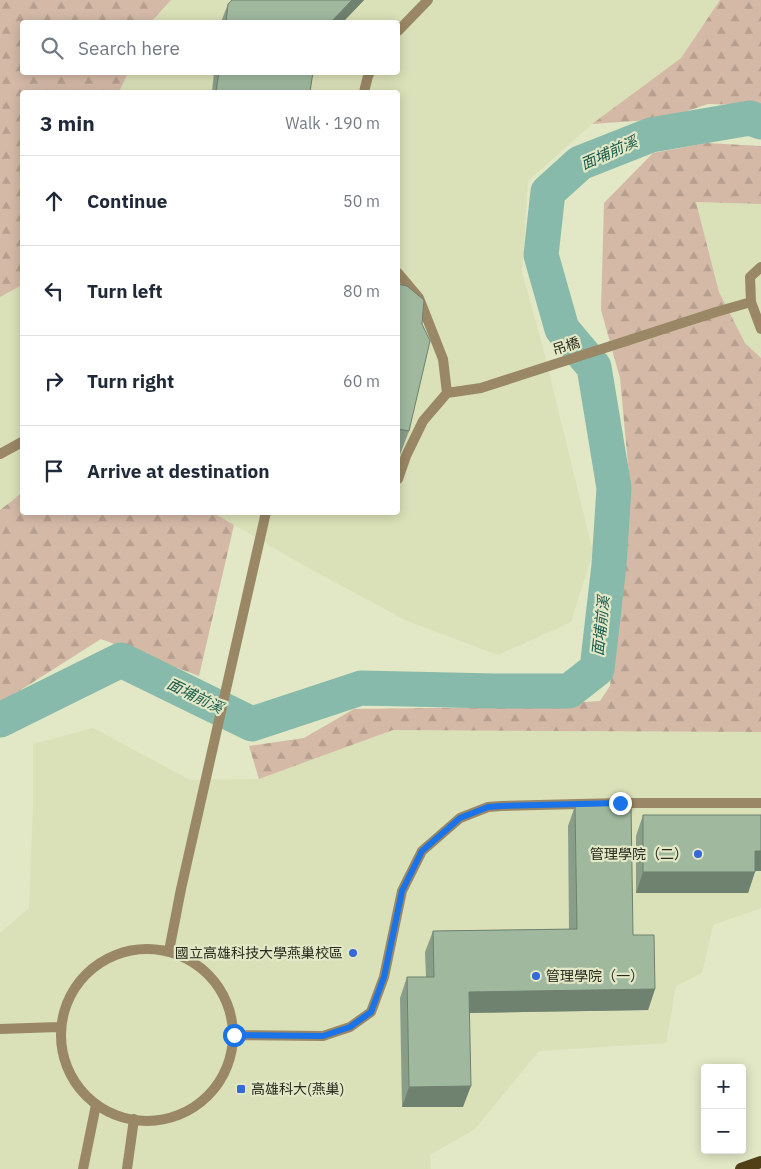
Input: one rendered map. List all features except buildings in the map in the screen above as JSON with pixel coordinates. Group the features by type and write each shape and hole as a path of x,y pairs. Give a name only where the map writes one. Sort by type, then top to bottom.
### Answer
{"main road":[{"path":"741,1169 761,1162"}],"street":[{"path":"400,29 428,0"},
{"path":"364,90 368,75"},
{"path":"761,267 750,277 751,302 761,329"},
{"path":"400,275 419,298 443,359 447,393 423,422 406,456 400,473"},
{"name":"吊橋","path":"447,393 481,388 751,302"},
{"path":"0,454 20,443"},
{"path":"169,951 181,889 265,515"},
{"path":"234,1035 323,1036 350,1027 371,1012 384,977 402,891 422,851 460,818 488,807 501,806 620,803 761,803"},
{"path":"142,948 169,951 195,962 216,982 230,1007 234,1035 230,1061 218,1086 198,1105 174,1117 147,1122 120,1117 96,1105 77,1086 64,1061 58,1027 63,1004 76,986 94,967 117,954 142,948"},
{"path":"0,1029 58,1027"},
{"path":"84,1169 96,1105"},
{"path":"127,1169 134,1119"}],"shaded area":[{"path":"171,0 720,0 681,58 592,124 528,181 522,273 541,340 593,552 571,622 498,655 405,620 296,561 217,515 400,515 400,90 120,90 127,75 400,75 400,20 153,20"},
{"path":"696,202 761,204 761,358 745,343 719,292"},
{"path":"20,285 20,495 0,510 0,296"},
{"name":"國立高雄科技大學燕巢校區","path":"93,728 190,780 259,779 393,730 761,732 761,908 713,925 702,973 676,986 666,1043 539,1051 475,1129 430,1155 431,1169 0,1169 0,933 29,908 33,807 33,744"}],"green space":[{"path":"0,0 171,0 153,20 20,20 20,75 127,75 120,90 20,90 20,286 0,297"},
{"path":"720,0 761,0 761,108 746,105 708,104 664,119 592,124 681,58"},
{"path":"707,143 761,146 761,204 696,202 719,292 745,343 761,358 761,732 393,730 259,779 249,746 304,738 354,709 515,707 600,701 610,686 630,486 620,378 601,310 604,203 653,153"},
{"path":"20,495 20,515 217,515 234,525 199,676 101,639 0,703 0,510"}],"waterway":[{"name":"面埔前溪","path":"0,720 121,660 252,724 361,688 569,691 597,669 609,565 614,488 594,367 562,329 541,255 548,192 580,163 651,135 750,118 761,122"}],"place":[{"name":"管理學院（二）","path":"698,854"},
{"name":"國立高雄科技大學燕巢校區","path":"353,953"},
{"name":"管理學院（一）","path":"536,976"},
{"name":"高雄科大(燕巢)","path":"241,1089"}],"route":[{"path":"234,1035 323,1036 350,1027 371,1012 384,977 402,891 422,851 460,818 488,807 620,803"}]}
